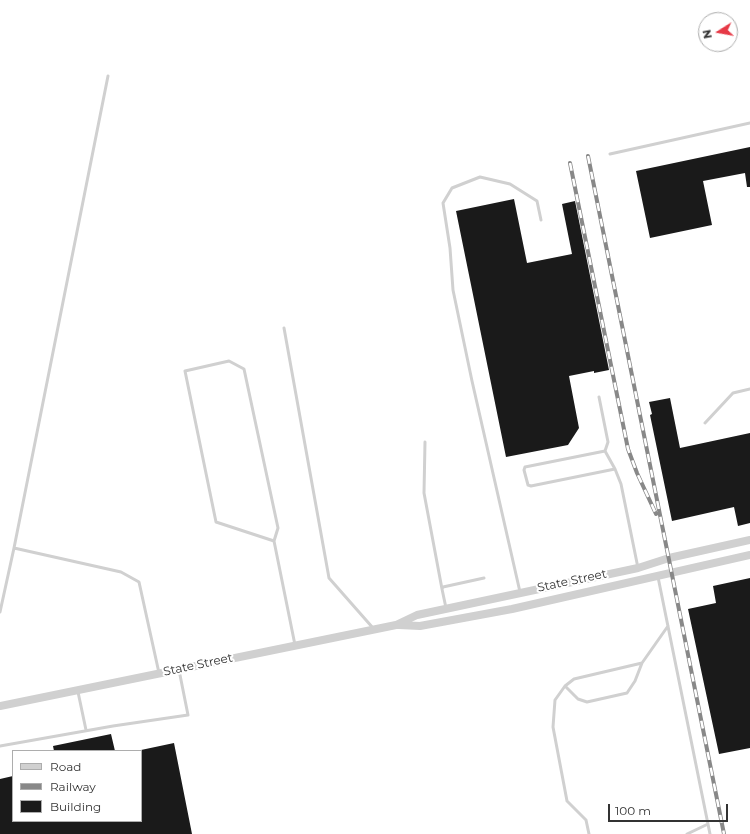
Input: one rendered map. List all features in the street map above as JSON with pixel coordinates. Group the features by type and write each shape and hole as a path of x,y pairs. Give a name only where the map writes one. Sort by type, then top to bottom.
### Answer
{"street":[{"name":"State Street","path":"396,625 417,615 446,608 638,568 669,558 750,540"},
{"name":"State Street","path":"0,706 374,629 396,625 420,626 512,609 750,555"}],"lane":[{"path":"0,612 108,76"},
{"path":"610,154 750,123"},
{"path":"520,592 454,298 450,248 443,203 452,188 480,177 510,184 537,201 541,220"},
{"path":"284,328 329,578 374,629"},
{"path":"274,541 216,522 186,370 229,361 244,369 278,528 274,541 295,645"},
{"path":"705,423 733,393 750,389"},
{"path":"598,397 608,442 606,451 621,484 638,568"},
{"path":"425,442 424,493 446,608"},
{"path":"606,451 525,467 524,470 528,485 531,486 615,469"},
{"path":"14,548 121,572 139,582 159,673"},
{"path":"658,575 710,834"},
{"path":"442,589 446,586 484,578"},
{"path":"566,686 578,698 587,702 627,693 635,681 642,663 668,626"},
{"path":"589,834 586,820 566,801 553,727 555,700 566,686 574,679 642,663"},
{"path":"0,746 86,730 188,715 179,669"},
{"path":"77,690 86,730"},
{"path":"687,834 708,824"}],"building":[{"path":"750,147 750,187 747,187 745,173 703,181 712,225 650,238 636,171"},
{"path":"514,199 527,263 572,254 562,204 575,201 609,370 594,373 594,371 569,376 579,428 568,445 506,457 456,211"},
{"path":"670,398 680,448 750,433 750,523 738,526 734,507 672,521 650,415 652,414 649,402"},
{"path":"750,578 750,748 719,754 688,609 716,603 713,586"},
{"path":"111,734 115,750 54,750 53,746"},
{"path":"174,743 192,834 0,834 0,779 12,776 12,822 142,822 141,750"}],"railway":[{"path":"588,156 724,834"},
{"path":"570,163 628,449 637,473 656,514"}]}
